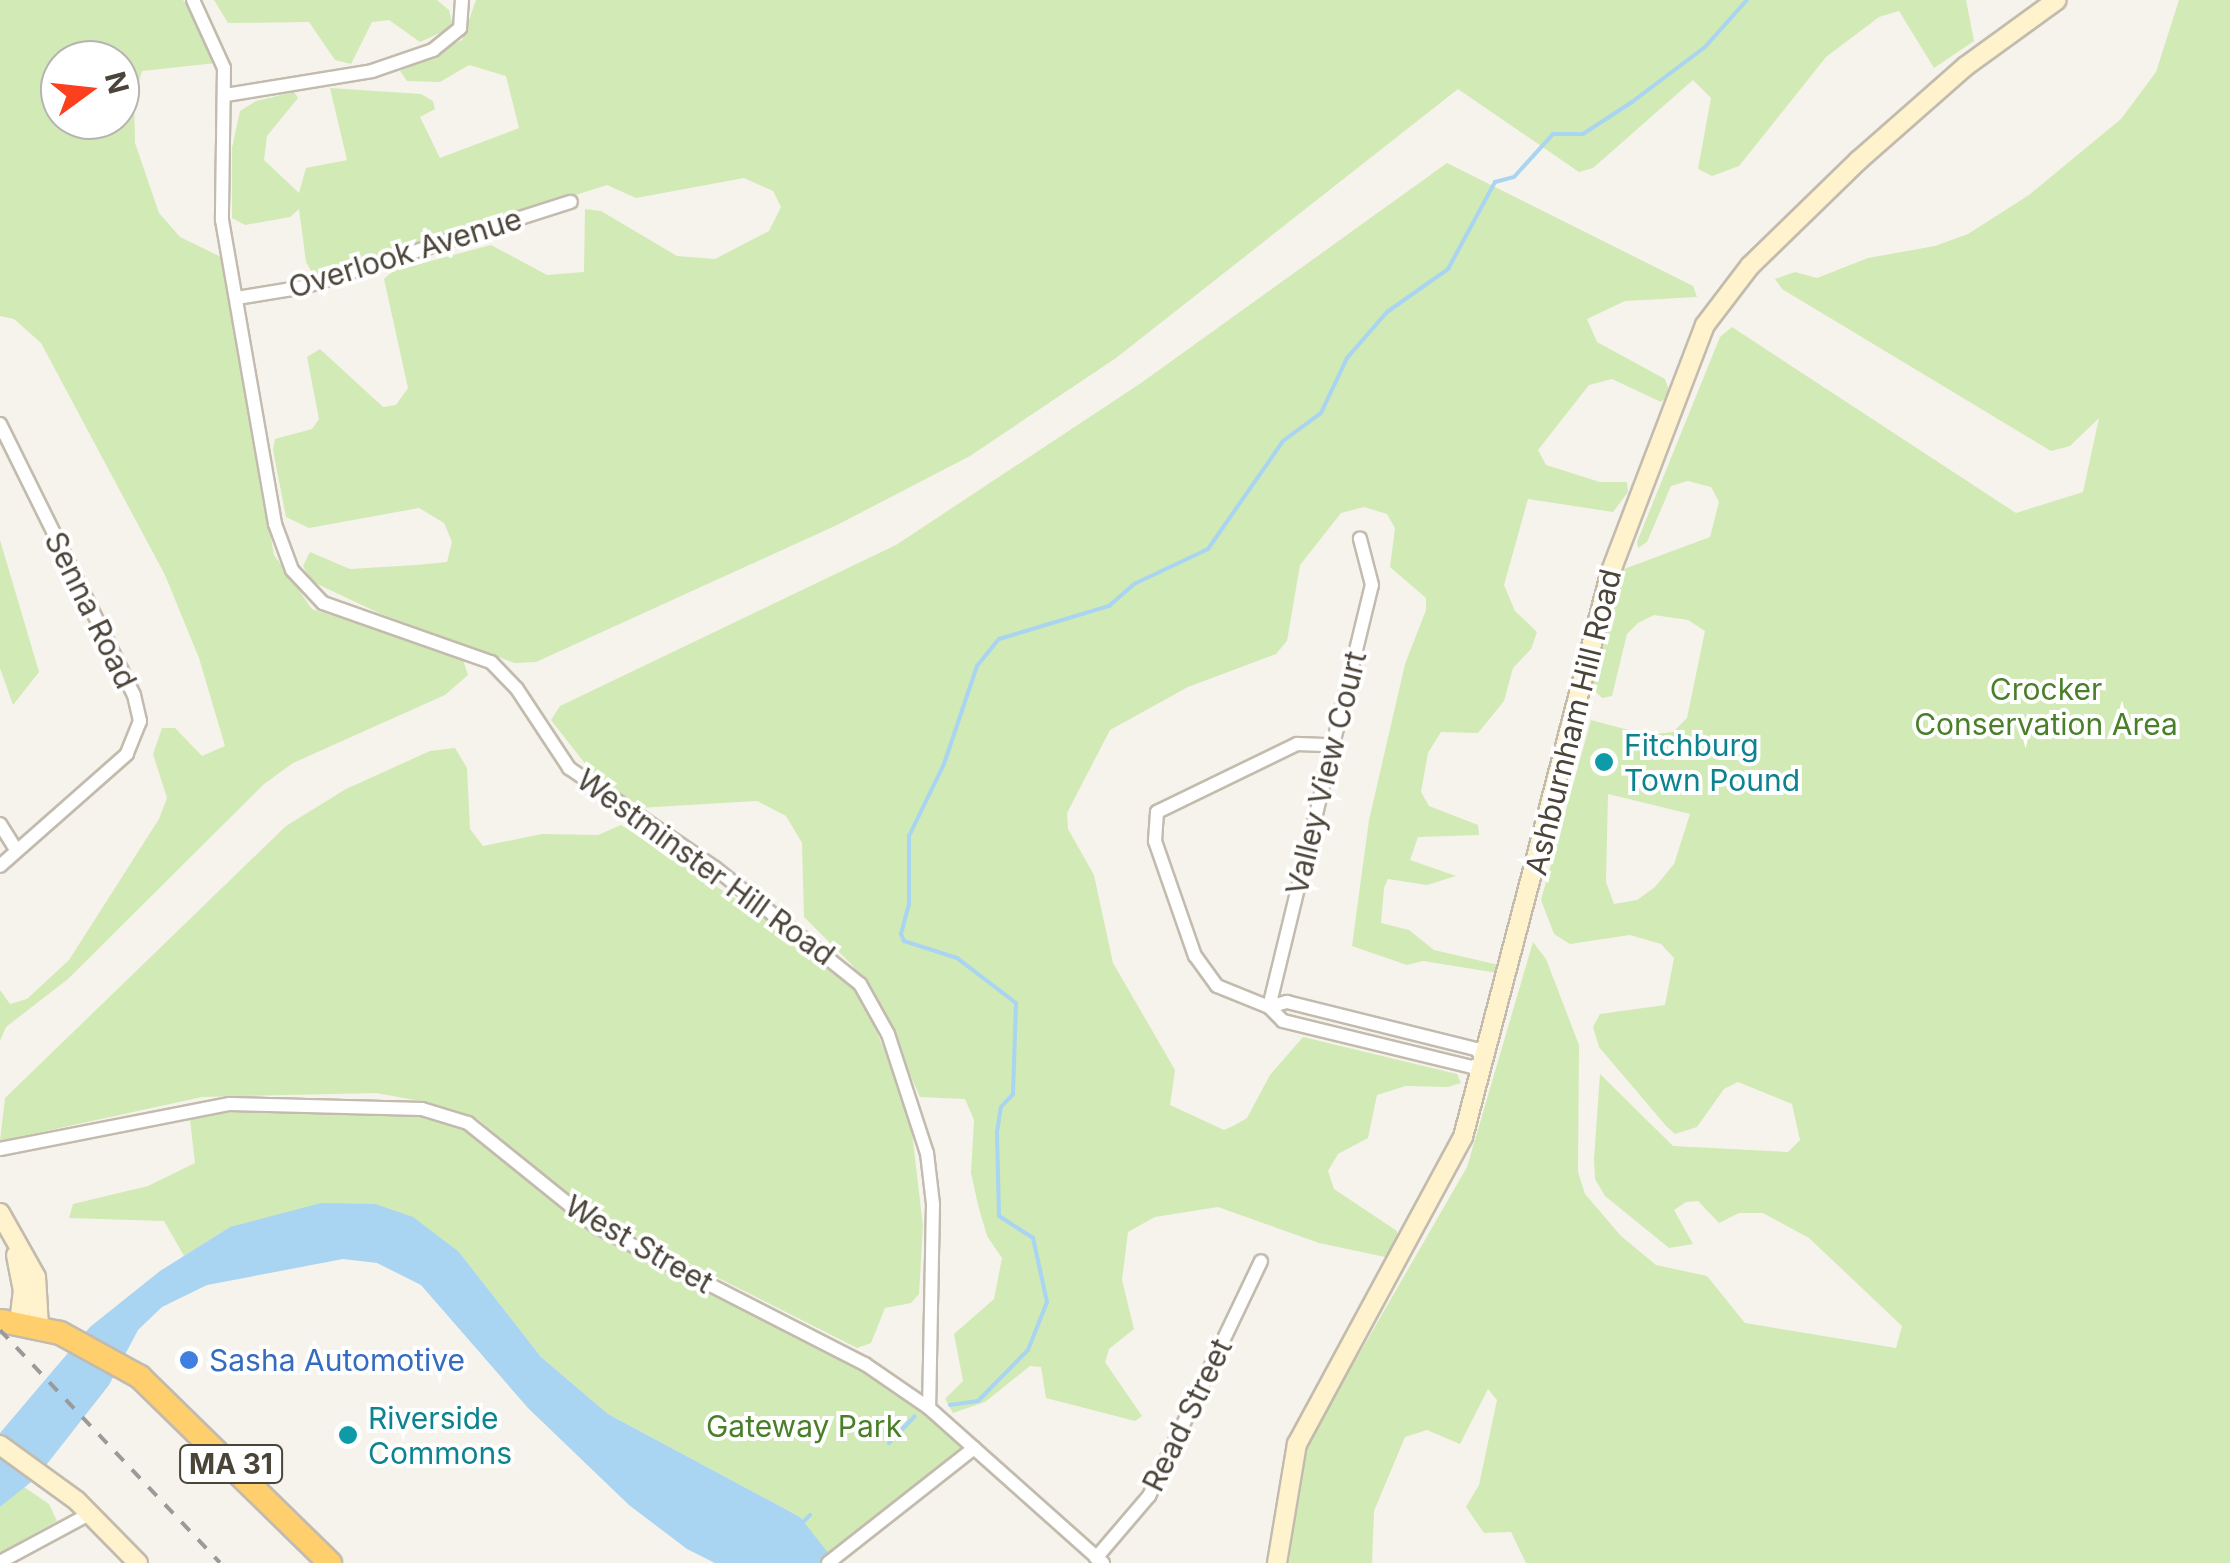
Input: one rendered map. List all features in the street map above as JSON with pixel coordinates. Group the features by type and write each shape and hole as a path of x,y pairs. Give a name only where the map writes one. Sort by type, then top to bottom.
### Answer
{"highway":[{"name":"MA 31","path":"20,1323 70,1339 129,1369 330,1563"}],"street":[{"name":"Westminster Hill Road","path":"193,0 218,44 226,95 219,187 275,524 306,590 335,608 460,646 491,662 517,689 569,768 818,947 870,998 914,1103 933,1188 930,1408"},
{"path":"226,95 372,71 434,50 460,28 462,0"},
{"name":"Ashburnham Hill Road","path":"1277,1563 1296,1444 1453,1161 1485,1061 1611,571 1705,325 1750,266 1859,160 1966,66 2057,0"},
{"name":"Overlook Avenue","path":"237,298 304,288 572,202"},
{"name":"Senna Road","path":"0,424 134,695 140,720 127,754 0,866"},
{"name":"Valley View Court","path":"1268,1007 1372,585 1360,539"},
{"path":"1332,744 1282,750 1179,796 1155,817 1155,841 1200,966 1224,990 1268,1007 1283,1021 1472,1067 1485,1061"},
{"path":"0,824 16,850"},
{"name":"West Street","path":"0,1149 230,1104 422,1109 468,1122 598,1226 865,1364 930,1408 1099,1560"},
{"path":"0,1216 22,1275 20,1323"},
{"name":"Read Street","path":"1099,1560 1150,1496 1261,1261"},
{"path":"0,1445 90,1514 138,1563"},
{"path":"828,1563 974,1448"},
{"path":"0,1562 90,1514"}],"green space":[{"path":"0,0 183,0 195,14 216,63 142,71 140,78 140,40 40,40 40,140 135,140 159,213 180,237 221,257 274,555 312,609 462,657 468,675 445,695 293,763 264,784 68,979 6,1027 0,1041 0,990 10,1004 27,999 69,960 159,819 167,798 153,754 162,728 175,728 202,756 225,746 199,658 165,575 41,343 14,319 0,316"},
{"path":"214,0 437,0 449,10 453,27 420,42 389,20 372,22 351,64 335,60 309,22 228,23"},
{"path":"476,0 1966,0 1974,41 1934,68 1899,11 1879,17 1826,57 1739,166 1712,176 1698,169 1711,98 1693,80 1593,168 1579,172 1458,89 1116,358 970,456 837,525 536,662 515,663 383,615 311,581 303,566 310,552 350,569 416,565 447,562 452,542 444,523 419,508 309,528 286,517 273,450 275,439 312,429 319,419 307,357 320,349 383,407 396,405 408,388 384,279 393,271 491,245 547,275 584,272 585,209 601,211 677,256 715,259 769,231 781,207 773,191 744,178 636,198 607,185 315,278 306,262 299,209 290,217 245,225 232,218 232,148 240,111 256,101 294,92 298,98 267,136 264,160 299,193 306,168 347,160 330,88 421,94 433,101 435,109 420,117 440,158 519,128 506,76 469,65 440,82 407,81 400,71 462,40"},
{"name":"Crocker Conservation Area","path":"2179,0 2230,0 2230,1563 1526,1563 1511,1532 1484,1533 1466,1507 1479,1485 1497,1400 1488,1389 1460,1444 1427,1430 1405,1437 1374,1511 1372,1563 1289,1563 1296,1476 1313,1434 1467,1167 1533,942 1546,959 1579,1045 1578,1172 1585,1194 1621,1236 1656,1265 1707,1276 1745,1323 1896,1348 1902,1326 1809,1238 1763,1213 1739,1213 1719,1223 1698,1201 1686,1202 1674,1210 1693,1244 1669,1248 1605,1196 1595,1179 1594,1159 1600,1074 1673,1146 1788,1152 1800,1140 1792,1104 1738,1082 1724,1089 1697,1127 1675,1134 1667,1127 1599,1047 1593,1027 1600,1014 1665,1005 1674,958 1661,944 1630,935 1570,944 1554,934 1541,900 1591,720 1647,735 1673,732 1687,718 1705,631 1688,620 1654,615 1638,623 1627,634 1612,696 1602,698 1592,688 1624,569 1710,537 1719,502 1711,487 1688,481 1671,486 1647,542 1638,548 1637,542 1720,337 1732,327 2016,513 2083,492 2099,418 2070,446 2051,451 1782,289 1775,279 1795,272 1817,278 1868,258 1935,246 1968,234 2029,195 2121,119 2156,72","holes":["1608,794 1690,814 1674,864 1655,887 1637,900 1614,904 1606,882"]},
{"path":"1447,163 1693,286 1697,297 1625,301 1587,319 1597,342 1665,379 1670,394 1661,402 1612,379 1589,385 1538,450 1546,465 1600,482 1627,482 1628,492 1613,512 1528,499 1504,585 1515,611 1537,632 1531,649 1513,668 1504,701 1478,733 1441,732 1428,753 1421,792 1429,806 1478,825 1479,835 1418,837 1410,860 1456,876 1427,885 1388,879 1384,888 1381,923 1409,930 1434,950 1499,965 1498,973 1423,961 1407,965 1352,946 1369,820 1405,664 1426,610 1426,598 1390,567 1395,528 1387,514 1364,507 1341,513 1300,565 1287,641 1276,654 1188,687 1110,730 1067,813 1068,829 1094,875 1113,963 1175,1070 1170,1105 1224,1130 1233,1126 1247,1118 1270,1075 1303,1037 1457,1074 1461,1083 1448,1087 1406,1086 1377,1095 1368,1138 1338,1154 1328,1171 1334,1189 1397,1231 1398,1249 1390,1258 1319,1243 1218,1207 1155,1217 1128,1232 1122,1280 1134,1329 1109,1349 1105,1362 1142,1416 1135,1421 1046,1398 1041,1367 1030,1366 985,1402 953,1413 945,1399 963,1381 954,1334 994,1299 1002,1258 987,1236 978,1205 971,1173 974,1120 965,1099 920,1097 880,1006 853,966 804,917 802,843 786,816 757,801 638,808 597,779 551,720 560,706 896,545 1141,383"},
{"path":"0,540 39,672 13,705 0,668"},
{"path":"455,748 467,768 470,829 483,846 542,834 598,835 621,825 801,941 842,973 863,1000 909,1107 923,1226 919,1294 911,1303 885,1308 871,1343 857,1348 621,1229 566,1194 478,1119 431,1103 376,1093 202,1097 0,1141 5,1098 286,826 346,789 430,751"},
{"name":"Gateway Park","path":"230,1104 422,1109 468,1123 597,1227 865,1365 974,1448 831,1560 800,1517 608,1414 541,1357 459,1252 230,1227 184,1256 164,1221 69,1218 73,1204 148,1186 195,1163 190,1120"},
{"path":"24,1487 49,1504 57,1521 0,1553 0,1507"}],"water":[{"path":"321,1203 375,1204 413,1217 459,1252 541,1357 608,1414 800,1517 836,1563 715,1563 687,1549 629,1505 528,1408 421,1285 377,1263 343,1259 207,1285 162,1307 138,1330 109,1385 36,1478 0,1507 0,1433 90,1327 160,1271 230,1227"}],"waterway":[{"path":"950,1405 978,1401 1028,1350 1047,1302 1033,1238 999,1216 997,1132 1001,1107 1013,1094 1016,1003 957,958 904,941 901,934 909,904 909,836 944,764 977,666 999,639 1109,606 1134,584 1208,549 1283,441 1321,413 1347,358 1387,312 1448,269 1495,182 1514,177 1553,134 1583,134 1632,102 1705,47 1747,0"},
{"path":"889,1443 915,1416"},
{"path":"803,1522 810,1515"}],"railway":[{"path":"0,1330 220,1563"}],"place":[{"name":"Fitchburg Town Pound","path":"1604,762"},
{"name":"Sasha Automotive","path":"189,1360"},
{"name":"Riverside Commons","path":"348,1435"}]}
